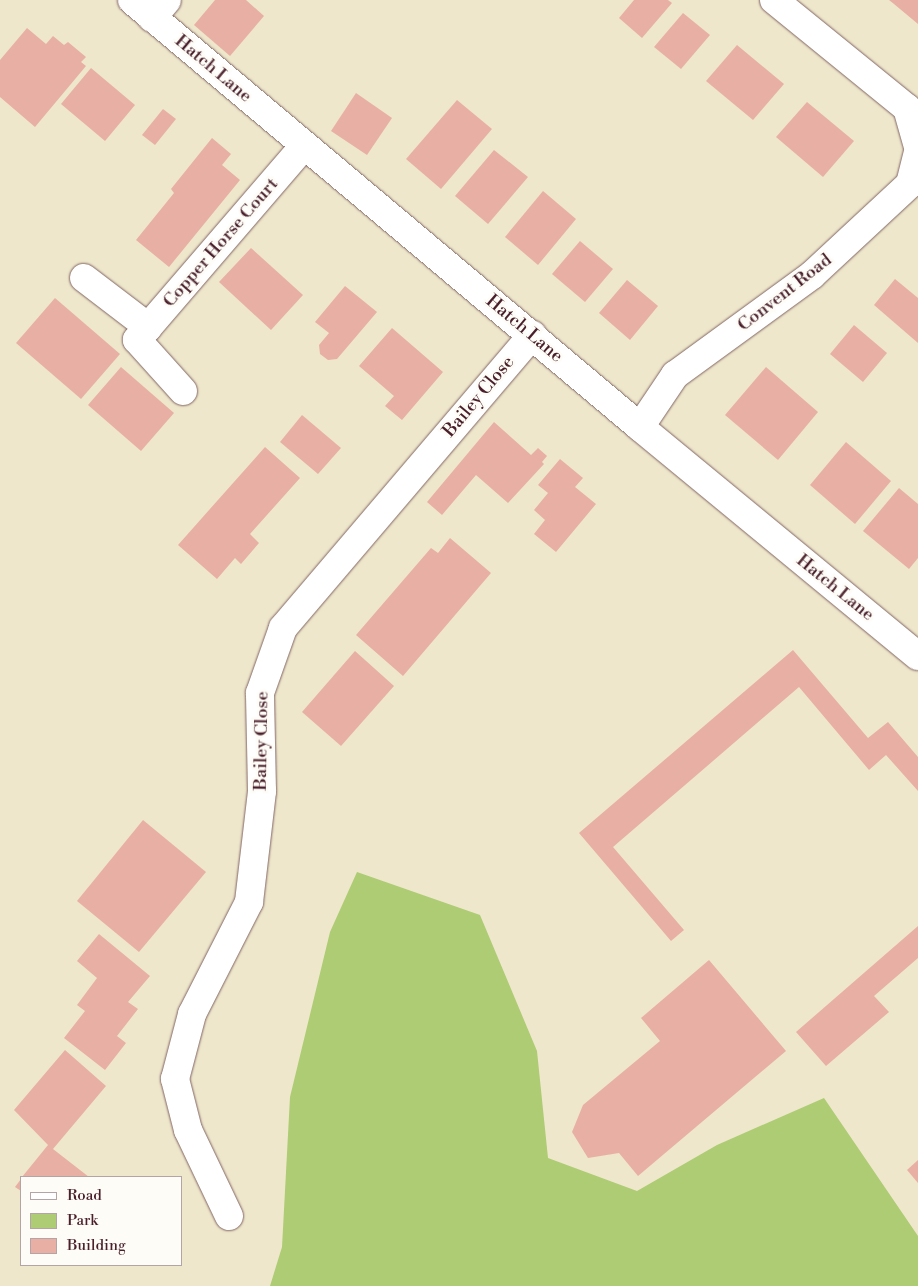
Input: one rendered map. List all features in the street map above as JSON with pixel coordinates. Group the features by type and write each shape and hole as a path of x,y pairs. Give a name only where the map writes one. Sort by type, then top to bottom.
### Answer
{"street":[{"name":"Hatch Lane","path":"132,0 159,9 304,146 918,656"},
{"path":"774,0 907,108 918,147"},
{"name":"Copper Horse Court","path":"143,333 304,146"},
{"name":"Convent Road","path":"640,427 675,375 812,275 910,184 918,151"},
{"path":"84,278 143,333 183,391"},
{"name":"Bailey Close","path":"229,1216 188,1130 175,1079 192,1014 249,902 262,791 260,693 284,628 532,335"}],"green space":[{"path":"357,872 480,915 537,1051 548,1158 637,1191 717,1145 824,1098 918,1236 918,1286 270,1286 282,1247 290,1097 330,932"}],"building":[{"path":"215,0 246,0 264,16 230,56 194,25"},
{"path":"634,0 668,0 672,3 642,38 619,18"},
{"path":"889,0 918,0 918,24 894,4"},
{"path":"683,13 710,35 681,69 654,47"},
{"path":"27,28 46,44 53,36 64,45 68,42 86,57 81,62 86,66 35,127 0,97 0,60"},
{"path":"737,45 784,84 753,120 706,81"},
{"path":"91,68 135,105 105,141 61,104"},
{"path":"356,93 392,118 367,155 331,131"},
{"path":"457,100 492,129 441,189 406,159"},
{"path":"807,102 854,141 823,177 776,137"},
{"path":"163,109 176,119 155,145 142,135"},
{"path":"212,138 231,154 222,165 240,180 169,267 136,240 174,193 171,189"},
{"path":"494,150 528,177 488,224 455,196"},
{"path":"543,191 576,219 538,265 505,237"},
{"path":"580,241 613,269 585,302 552,274"},
{"path":"251,248 303,295 271,330 219,282"},
{"path":"895,279 918,298 918,343 874,305"},
{"path":"627,280 658,306 630,340 599,313"},
{"path":"345,286 377,312 337,359 328,360 320,354 319,345 329,333 315,322"},
{"path":"55,298 120,354 81,399 16,343"},
{"path":"854,325 887,353 863,382 830,354"},
{"path":"392,328 443,372 402,420 385,406 394,396 359,366"},
{"path":"121,367 174,413 141,451 88,405"},
{"path":"766,367 818,412 778,460 725,415"},
{"path":"302,415 341,448 318,474 280,442"},
{"path":"494,422 531,455 538,448 547,456 542,462 544,464 508,503 476,475 442,515 427,502"},
{"path":"846,442 891,481 855,524 810,485"},
{"path":"265,447 300,478 250,534 259,543 241,564 235,558 217,579 178,545"},
{"path":"560,459 583,478 575,487 596,504 556,552 534,534 545,520 534,510 548,493 538,485"},
{"path":"899,488 918,504 918,558 909,569 863,531"},
{"path":"450,538 491,573 403,676 356,635 431,548 438,553"},
{"path":"793,650 868,738 888,722 918,757 918,791 886,755 869,770 799,687 613,847 684,930 671,941 579,833"},
{"path":"355,651 394,686 341,746 302,712"},
{"path":"143,820 206,872 139,952 77,901"},
{"path":"918,926 918,958 874,996 889,1012 826,1066 796,1032"},
{"path":"99,934 150,976 128,1002 138,1009 117,1036 126,1043 105,1070 64,1038 85,1011 77,1005 97,978 77,961"},
{"path":"709,960 786,1051 638,1176 619,1153 588,1158 572,1132 583,1105 660,1041 641,1018"},
{"path":"65,1050 106,1086 53,1149 88,1176 23,1176 48,1145 14,1110"},
{"path":"918,1160 918,1183 907,1170"},
{"path":"20,1180 20,1190 15,1187"}]}
